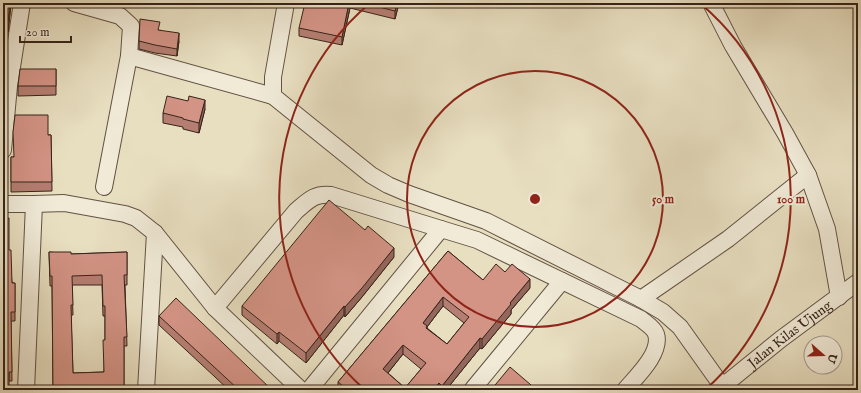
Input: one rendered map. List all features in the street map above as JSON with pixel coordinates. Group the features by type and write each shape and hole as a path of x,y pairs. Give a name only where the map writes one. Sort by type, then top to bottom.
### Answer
{"street":[{"path":"3,150 9,86 22,3"},
{"path":"74,3 120,16 131,26 129,56 104,187"},
{"path":"273,96 273,77 286,3"},
{"path":"710,3 733,46 785,133 808,175 826,229 839,297"},
{"path":"129,56 273,96 371,174 388,185 408,194 486,221 641,298 663,312 680,327 720,388"},
{"path":"641,298 728,239 808,175"},
{"path":"215,308 296,211 309,199 316,196 331,195 477,240 641,319 656,333 656,345 646,365 625,390"},
{"path":"3,204 64,203 125,214 146,225 155,233 215,308 301,390"},
{"path":"26,390 29,292 34,204"},
{"path":"309,390 441,229"},
{"path":"146,390 155,233"},
{"path":"472,390 562,281"},
{"name":"Jalan Kilas Ujung","path":"720,388 781,339 858,282"}],"building":[{"path":"3,3 10,3 8,22 3,22"},
{"path":"305,3 323,5 323,3 349,3 342,37 299,28"},
{"path":"363,3 397,3 395,11"},
{"path":"140,19 160,22 158,30 179,33 177,49 139,41"},
{"path":"20,69 56,69 56,86 18,86"},
{"path":"167,96 188,101 189,96 205,100 199,123 163,113"},
{"path":"15,115 48,115 48,135 51,135 52,182 11,182 11,157 14,157 13,132"},
{"path":"329,200 365,230 368,226 394,248 306,353 279,332 277,334 242,306"},
{"path":"3,218 9,218 9,250 11,250 12,283 15,283 15,312 11,312 12,372 9,372 9,390 3,390"},
{"path":"448,251 483,280 496,264 505,272 512,264 530,279 510,303 511,304 482,339 480,338 442,386 439,383 433,390 348,390 338,382","holes":["443,297 469,317 447,344 426,328 427,326 423,323","403,345 426,363 405,388 383,369"]},
{"path":"49,252 71,252 71,254 127,252 127,275 124,275 127,337 124,337 124,390 53,390 52,276 50,276","holes":["102,275 103,306 105,306 105,340 103,340 104,372 73,373 71,305 73,305 72,276"]},
{"path":"176,298 272,390 239,390 159,316"},
{"path":"510,367 531,385 527,390 491,390"}]}
